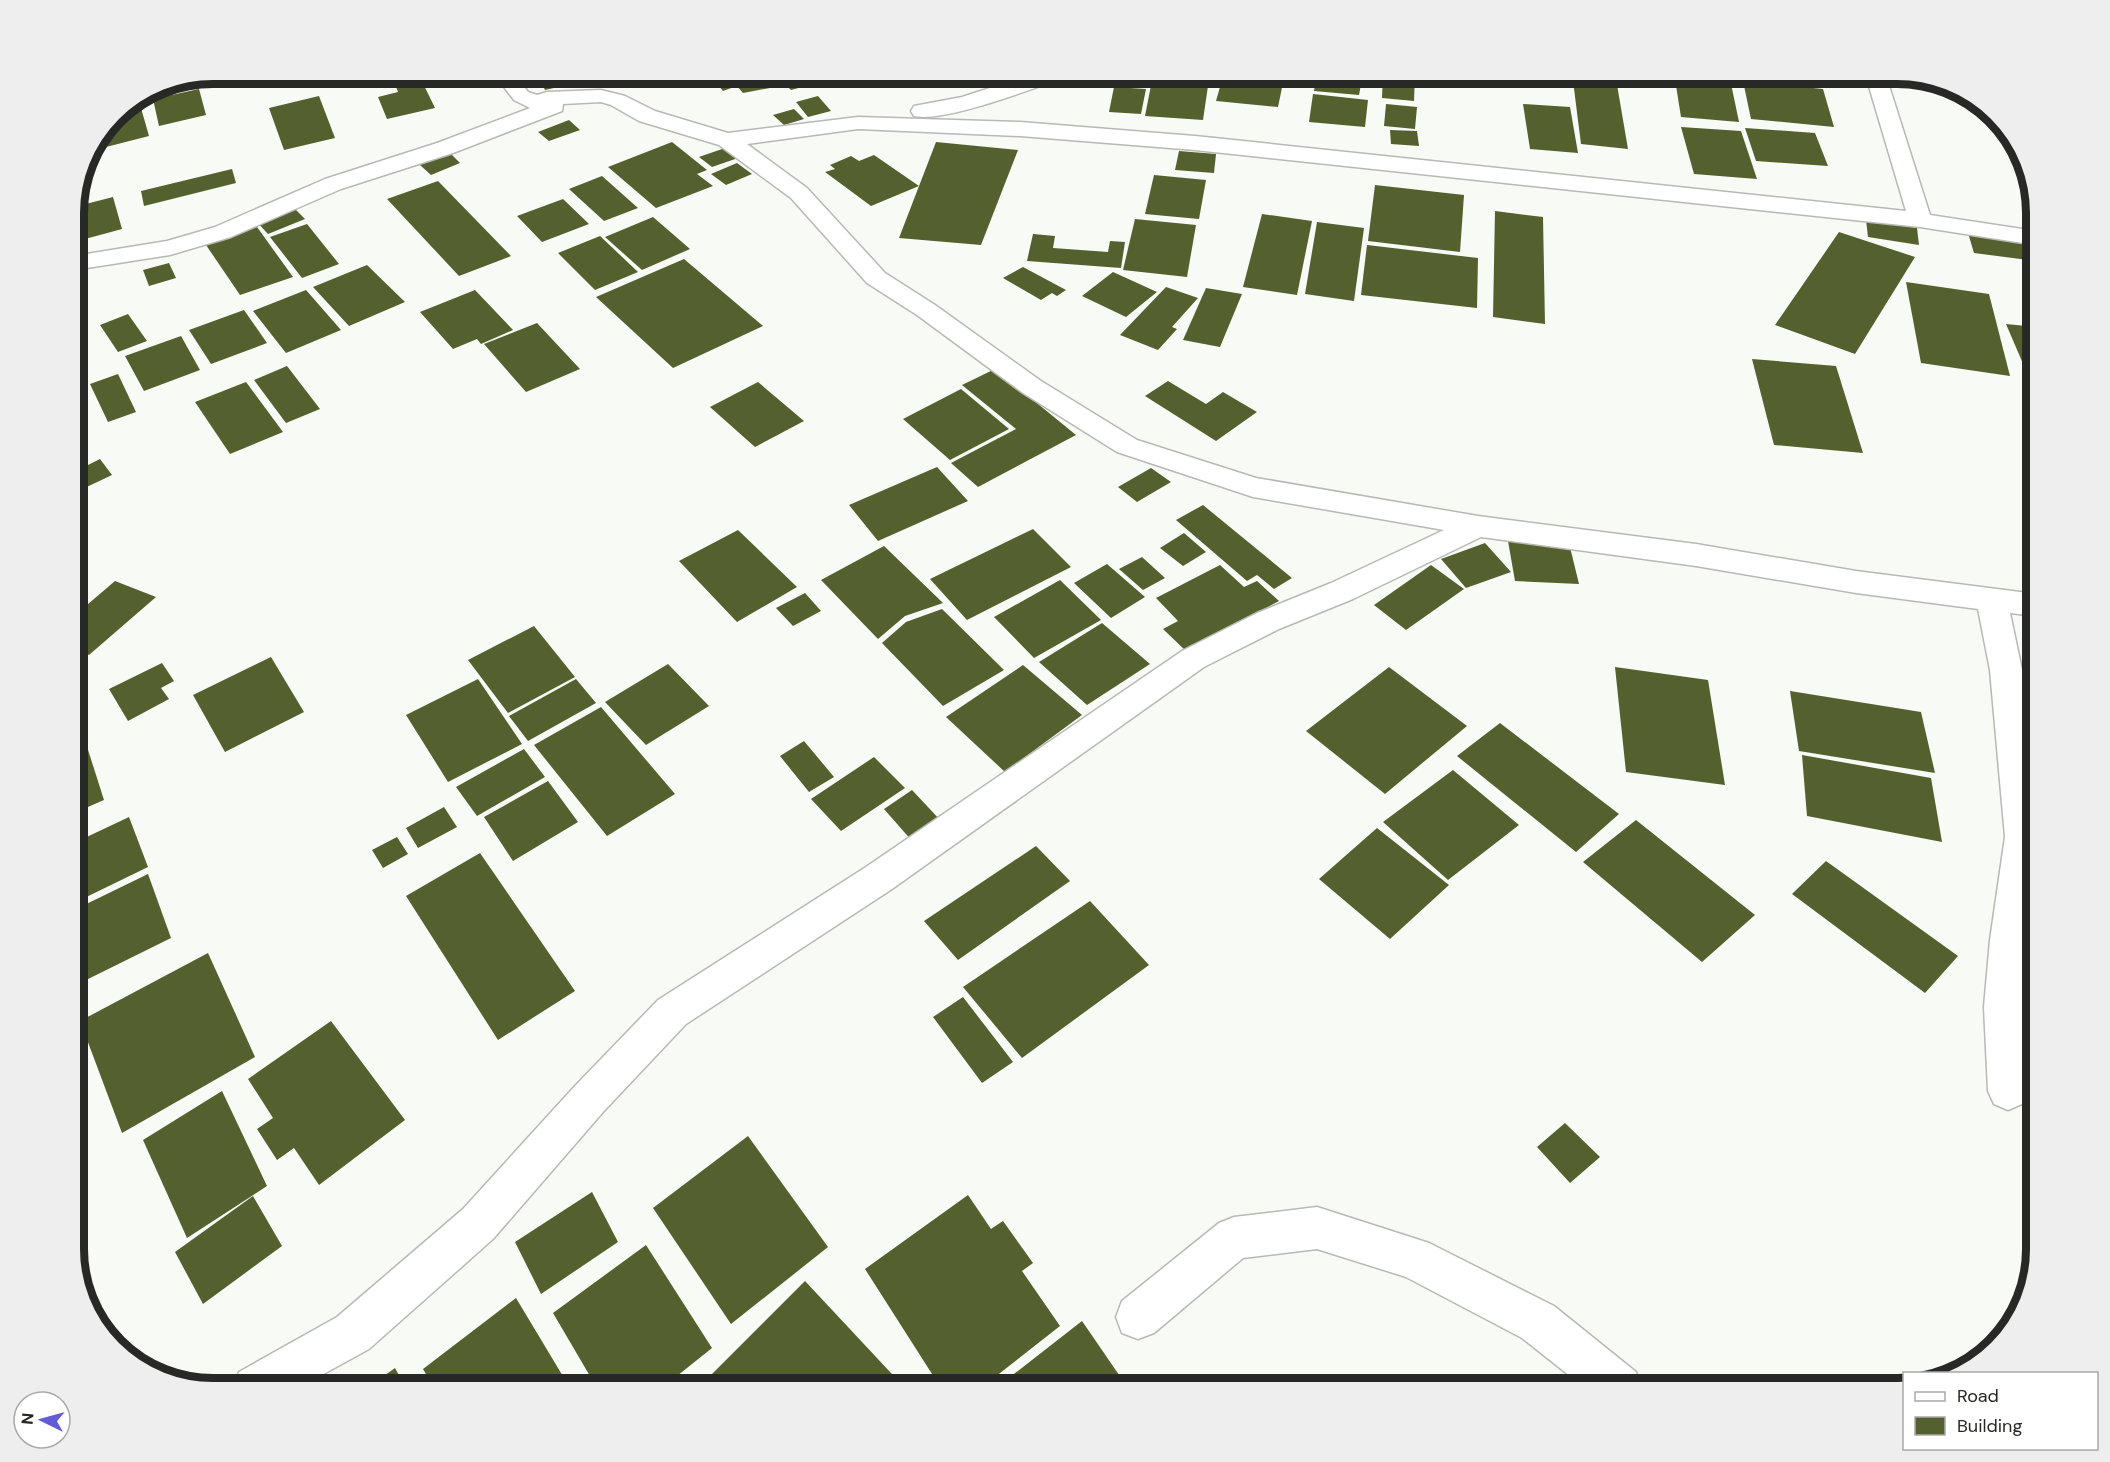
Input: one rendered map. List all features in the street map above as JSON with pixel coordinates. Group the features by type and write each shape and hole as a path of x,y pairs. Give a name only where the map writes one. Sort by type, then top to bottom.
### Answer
{"street":[{"path":"84,261 171,248 223,232 333,184 445,148 554,106 539,104 521,96 511,84"},
{"path":"728,140 858,123 966,103 1027,84"},
{"path":"1878,84 1920,220"},
{"path":"539,104 547,98 601,96 618,100 647,116 728,140 799,193 876,278 926,310 1032,387 1127,446 1253,487 1478,526 1696,555 1992,601 2026,604"},
{"path":"858,123 1020,129 1195,143 1920,220 2026,236"},
{"path":"274,1378 353,1333 478,1224 589,1099 672,1012 879,878 1193,659 1268,621 1342,591 1478,526"},
{"path":"1992,601 2006,670 2016,753 2022,837 2008,940 2003,1007 2008,1091"},
{"path":"1138,1317 1234,1239 1317,1228 1414,1258 1538,1322 1607,1378"}],"building":[{"path":"395,84 423,84 435,108 387,119 378,97 398,92"},
{"path":"542,84 572,84 545,90"},
{"path":"717,84 804,84 806,86 791,90 786,85 743,93 737,86 723,91"},
{"path":"1151,84 1208,84 1203,120 1145,116"},
{"path":"1221,84 1283,84 1278,107 1216,101"},
{"path":"1315,84 1361,84 1359,95 1314,91"},
{"path":"1383,84 1415,84 1414,101 1382,98"},
{"path":"1573,84 1617,84 1628,149 1581,144"},
{"path":"1676,84 1731,84 1739,122 1681,117"},
{"path":"1744,84 1773,84 1823,89 1834,127 1751,119"},
{"path":"1114,87 1146,89 1141,114 1109,112"},
{"path":"199,89 206,115 159,126 153,99"},
{"path":"1313,94 1368,100 1365,127 1309,122"},
{"path":"319,96 335,138 284,150 269,108"},
{"path":"818,96 831,111 808,117 796,102"},
{"path":"1386,104 1417,107 1415,129 1384,126"},
{"path":"1523,104 1570,107 1578,153 1530,149"},
{"path":"141,107 149,136 106,147 105,143 116,128"},
{"path":"794,109 804,119 784,125 773,115"},
{"path":"569,120 580,130 549,141 538,132"},
{"path":"1681,127 1741,131 1757,179 1694,174"},
{"path":"1745,128 1815,133 1828,166 1756,161"},
{"path":"1390,130 1417,131 1419,146 1391,144"},
{"path":"672,142 707,170 697,174 713,186 656,208 608,167"},
{"path":"936,142 1018,150 981,245 899,238"},
{"path":"725,148 738,158 712,167 699,157"},
{"path":"1179,151 1216,154 1214,173 1175,170"},
{"path":"450,153 460,163 431,175 420,165"},
{"path":"874,155 919,186 871,206 825,172 835,169 830,165 851,156 859,161"},
{"path":"737,163 752,174 726,185 711,174"},
{"path":"232,169 236,183 144,206 141,191"},
{"path":"1154,175 1206,180 1199,219 1145,214"},
{"path":"602,176 638,208 604,221 569,189"},
{"path":"438,181 511,256 459,276 387,199"},
{"path":"1375,185 1464,195 1460,252 1368,241"},
{"path":"113,197 122,229 84,239 84,204"},
{"path":"563,199 589,224 542,242 517,216"},
{"path":"293,207 305,219 268,234 256,221"},
{"path":"1495,211 1543,217 1545,324 1493,317"},
{"path":"1262,214 1312,221 1297,295 1243,287"},
{"path":"653,217 690,249 642,270 605,237"},
{"path":"1135,219 1196,225 1187,277 1123,270"},
{"path":"1866,220 1917,228 1919,245 1868,237"},
{"path":"1317,222 1364,228 1354,301 1305,294"},
{"path":"307,224 339,264 302,278 270,237"},
{"path":"257,227 293,277 240,295 206,245"},
{"path":"1839,232 1915,257 1855,354 1775,325"},
{"path":"1968,233 2026,240 2026,260 1974,253"},
{"path":"1033,234 1055,236 1053,248 1108,252 1110,241 1125,242 1121,268 1027,261"},
{"path":"600,236 638,272 595,290 558,253"},
{"path":"1367,245 1478,258 1477,308 1361,295"},
{"path":"684,259 763,326 673,368 596,297"},
{"path":"169,263 176,278 149,286 143,270"},
{"path":"367,265 405,302 349,326 313,287"},
{"path":"1023,267 1066,290 1057,296 1052,293 1041,300 1003,278"},
{"path":"1113,272 1157,292 1126,317 1082,296"},
{"path":"1906,282 1989,294 2010,376 1921,363"},
{"path":"1166,287 1198,298 1172,327 1177,329 1158,350 1120,335"},
{"path":"1206,288 1242,294 1220,347 1183,340"},
{"path":"306,290 341,330 286,353 253,311"},
{"path":"475,290 513,330 481,344 477,339 453,349 420,312"},
{"path":"244,310 267,343 211,364 189,330"},
{"path":"128,314 147,341 118,352 100,325"},
{"path":"537,323 580,369 526,392 484,344"},
{"path":"2006,324 2026,326 2026,371"},
{"path":"181,336 200,370 144,391 125,356"},
{"path":"1752,359 1836,366 1863,453 1774,445"},
{"path":"287,366 320,409 286,423 254,380"},
{"path":"995,369 1076,435 978,487 951,463 1016,429 962,385"},
{"path":"118,374 136,412 108,422 90,384"},
{"path":"1168,381 1206,404 1223,392 1257,412 1216,441 1145,396"},
{"path":"246,382 283,432 230,454 195,402"},
{"path":"758,382 804,421 755,447 710,407"},
{"path":"961,389 1009,429 950,460 903,419"},
{"path":"100,459 112,475 84,488 84,467"},
{"path":"937,467 968,501 878,541 849,505"},
{"path":"1151,468 1171,482 1137,502 1118,487"},
{"path":"1203,505 1292,578 1274,589 1257,575 1247,581 1176,520"},
{"path":"1033,529 1071,567 967,620 930,579"},
{"path":"738,530 797,587 737,622 679,561"},
{"path":"1184,533 1206,552 1183,566 1160,548"},
{"path":"1508,541 1569,543 1579,584 1515,581"},
{"path":"1485,543 1511,572 1466,588 1441,559"},
{"path":"884,546 943,603 905,616 878,639 821,580"},
{"path":"1142,557 1165,578 1143,590 1119,569"},
{"path":"1107,564 1145,597 1111,618 1074,583"},
{"path":"1220,565 1244,587 1257,581 1279,601 1186,651 1163,629 1178,621 1156,598"},
{"path":"1431,565 1464,589 1406,630 1374,605"},
{"path":"1060,580 1101,620 1034,658 994,617"},
{"path":"115,581 156,597 89,655 84,653 84,607"},
{"path":"805,593 821,611 793,626 776,608"},
{"path":"942,609 1004,670 943,706 882,643 906,622"},
{"path":"1102,623 1150,664 1087,705 1039,662"},
{"path":"534,626 575,677 508,713 468,660"},
{"path":"271,657 304,712 225,752 193,695"},
{"path":"162,663 174,681 161,688 169,699 128,721 109,689"},
{"path":"668,664 709,706 646,745 605,702"},
{"path":"1023,665 1082,715 1005,772 946,717"},
{"path":"1389,667 1467,726 1385,794 1306,731"},
{"path":"1615,667 1708,680 1725,785 1626,772"},
{"path":"478,679 522,744 448,782 406,715"},
{"path":"576,679 596,703 528,741 509,716"},
{"path":"1790,691 1921,712 1935,773 1799,751"},
{"path":"601,707 675,794 607,836 534,745"},
{"path":"1500,723 1619,814 1576,852 1457,756"},
{"path":"84,737 104,800 84,809"},
{"path":"804,741 834,777 809,792 780,756"},
{"path":"524,749 545,777 477,816 456,787"},
{"path":"1802,755 1931,778 1942,842 1807,816"},
{"path":"874,757 905,788 841,831 811,799"},
{"path":"1453,770 1519,825 1448,880 1383,822"},
{"path":"548,781 578,822 513,861 484,817"},
{"path":"912,790 942,822 913,842 884,809"},
{"path":"444,807 457,827 418,848 406,828"},
{"path":"129,817 148,867 84,898 84,838"},
{"path":"1636,820 1755,915 1702,962 1583,862"},
{"path":"1377,828 1449,885 1390,939 1319,879"},
{"path":"397,837 408,854 383,868 372,850"},
{"path":"1036,846 1070,881 958,960 924,921"},
{"path":"480,853 575,991 498,1040 406,896"},
{"path":"1826,861 1958,956 1925,993 1792,894"},
{"path":"148,874 171,938 84,981 84,905"},
{"path":"1090,901 1149,965 1022,1058 963,987"},
{"path":"208,953 255,1057 122,1133 84,1032 84,1019"},
{"path":"963,997 1013,1062 982,1083 933,1017"},
{"path":"331,1021 405,1120 319,1185 294,1148 277,1160 257,1129 273,1118 248,1079"},
{"path":"222,1091 267,1186 187,1238 143,1140"},
{"path":"1565,1123 1600,1157 1570,1183 1537,1147"},
{"path":"748,1136 828,1247 731,1324 653,1208"},
{"path":"592,1192 618,1242 541,1294 515,1242"},
{"path":"968,1195 991,1229 1003,1221 1033,1263 1022,1271 1060,1326 994,1378 935,1378 865,1269"},
{"path":"253,1196 282,1246 203,1304 175,1252"},
{"path":"646,1245 712,1348 674,1378 591,1378 553,1313"},
{"path":"805,1281 896,1378 708,1378"},
{"path":"516,1298 564,1378 428,1378 423,1369"},
{"path":"1082,1321 1121,1378 1009,1378"},
{"path":"395,1368 400,1378 381,1378"}]}
